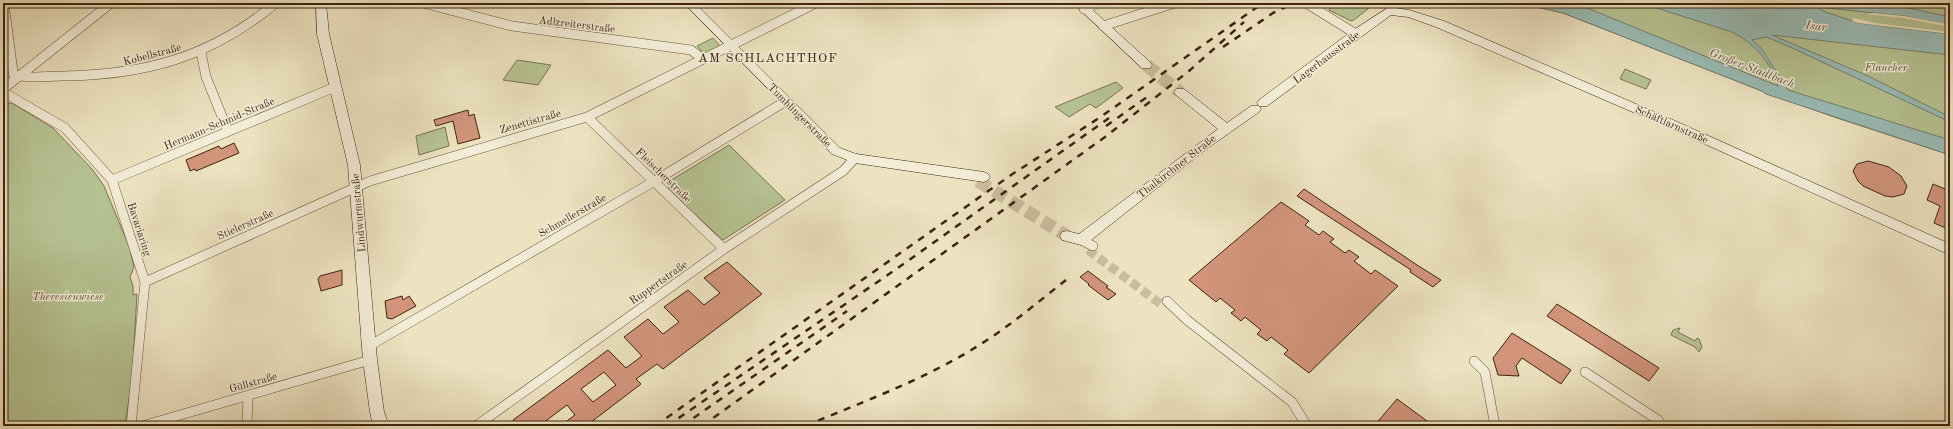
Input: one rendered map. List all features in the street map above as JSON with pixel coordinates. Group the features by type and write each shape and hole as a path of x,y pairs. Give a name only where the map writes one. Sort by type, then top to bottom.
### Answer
{"main road":[{"name":"Lindwurmstraße","path":"321,3 323,34 350,143 356,187 369,353 377,412 381,426"},
{"name":"Tumblingerstraße","path":"689,3 833,149 855,158 963,174 981,179"},
{"path":"1081,6 1146,65"},
{"name":"Lagerhausstraße","path":"1226,129 1356,34 1387,7"},
{"name":"Schäftlarnstraße","path":"1387,7 1440,24 1669,122 1950,250"},
{"name":"Thalkirchner Straße","path":"1080,240 1226,129 1180,92"}],"street":[{"path":"4,3 13,72 14,76 18,77"},
{"path":"3,90 111,3"},
{"name":"Kobellstraße","path":"18,77 96,76 143,70 201,52 246,26 276,3"},
{"name":"Adlzreiterstraße","path":"423,3 512,26 691,50 703,59"},
{"path":"732,45 816,3"},
{"path":"1081,6 1098,3"},
{"path":"1103,26 1175,3"},
{"path":"1306,3 1356,34"},
{"name":"Zenettistraße","path":"356,187 481,147 587,117 732,45"},
{"path":"201,52 206,77 228,131"},
{"name":"Hermann-Schmid-Straße","path":"112,180 335,87"},
{"name":"Bavariaring","path":"3,90 65,128 112,180 144,282 131,426"},
{"name":"Schmellerstraße","path":"369,353 786,101"},
{"name":"Fleischerstraße","path":"587,117 724,250"},
{"name":"Ruppertstraße","path":"476,426 724,250 840,173 855,158"},
{"name":"Stielerstraße","path":"144,282 356,187"},
{"path":"1164,303 1292,402 1307,426"},
{"name":"Güllstraße","path":"142,426 248,396 369,353"},
{"path":"1474,361 1484,372 1495,426"},
{"path":"1584,372 1658,420 1662,426"},
{"path":"247,426 248,396"}],"green space":[{"path":"1318,3 1367,3 1369,8 1351,21 1329,10 1330,8"},
{"name":"Flaucher","path":"1519,3 1950,3 1950,155 1831,116 1762,91 1563,13"},
{"path":"713,38 720,46 704,54 697,46"},
{"path":"517,60 551,65 538,85 503,80"},
{"path":"1625,69 1651,80 1646,89 1620,79"},
{"path":"1116,82 1123,88 1096,108 1090,104 1069,117 1055,107"},
{"name":"Theresienwiese","path":"12,103 53,128 92,169 104,186 129,246 134,267 130,277 133,286 133,295 137,294 132,379 125,426 3,426 3,104"},
{"path":"445,127 449,146 419,155 416,136"},
{"path":"729,145 785,200 723,240 667,189 671,186 668,182"},
{"path":"1680,328 1678,332 1695,341 1697,338 1699,339 1702,347 1699,352 1695,347 1671,335 1673,330"}],"water":[{"name":"Isar","path":"1519,3 1575,3 1778,86 1771,69 1761,54 1740,36 1732,32 1641,3 1885,3 1950,17 1950,25 1904,16 1817,7 1823,11 1858,23 1950,34 1950,55 1772,35 1868,76 1950,117 1950,122 1788,46 1766,37 1752,40 1761,48 1788,90 1950,140 1950,155 1766,94 1762,91 1563,13"}],"pier":[{"path":"1874,13 1904,16 1942,23 1950,25 1950,27 1904,18 1866,14"},
{"path":"1853,18 1875,23 1950,32 1950,34 1858,23 1852,21"}],"building":[{"path":"468,110 469,116 474,114 480,138 458,144 453,121 436,126 434,120"},
{"path":"234,143 239,153 196,171 195,169 190,171 186,160 219,146 221,149"},
{"path":"1868,161 1889,167 1901,176 1907,186 1904,194 1893,197 1885,196 1863,186 1858,181 1853,171 1857,164"},
{"path":"1933,184 1950,191 1950,230 1934,223 1940,206 1927,200"},
{"path":"1304,189 1441,280 1433,287 1410,272 1411,270 1297,196"},
{"path":"1281,202 1309,221 1305,225 1319,235 1323,231 1334,239 1330,242 1345,253 1349,250 1359,257 1354,261 1371,274 1375,270 1398,286 1309,373 1284,354 1288,350 1271,337 1267,341 1257,334 1261,330 1245,317 1241,321 1231,313 1235,310 1220,298 1216,302 1189,280"},
{"path":"727,262 762,294 663,369 657,364 636,379 641,384 586,426 560,426 575,415 567,405 543,423 545,426 518,426 513,420 608,350 626,368 642,356 624,337 648,319 663,334 679,322 664,307 688,290 704,305 720,293 704,278","holes":["604,372 616,385 593,402 581,389"]},
{"path":"342,270 342,285 321,291 318,279 320,276"},
{"path":"1088,271 1116,294 1108,300 1088,285 1089,284 1080,277"},
{"path":"402,296 403,300 409,296 416,306 392,319 387,318 385,301"},
{"path":"1557,304 1659,368 1649,381 1547,316"},
{"path":"1512,333 1571,370 1561,384 1522,358 1516,366 1519,376 1498,375 1493,358"},
{"path":"1397,399 1434,426 1374,426"}],"tunnel":[{"path":"1146,65 1180,92"},
{"path":"978,181 1067,236"},
{"path":"1088,250 1162,305"}],"railway":[{"path":"655,426 1011,175 1099,118 1263,3"},
{"path":"1223,47 1273,13 1290,5"},
{"path":"702,426 1105,137 1189,71 1244,22"},
{"path":"1106,126 1147,97"},
{"path":"667,426 895,270 1109,118"},
{"path":"805,426 895,389 960,357 1003,329 1066,280"},
{"path":"682,426 847,311"}],"district":[{"name":"AM SCHLACHTHOF","path":"768,57"}],"water label":[{"name":"Großer Stadtbach","path":"1752,68"}]}
